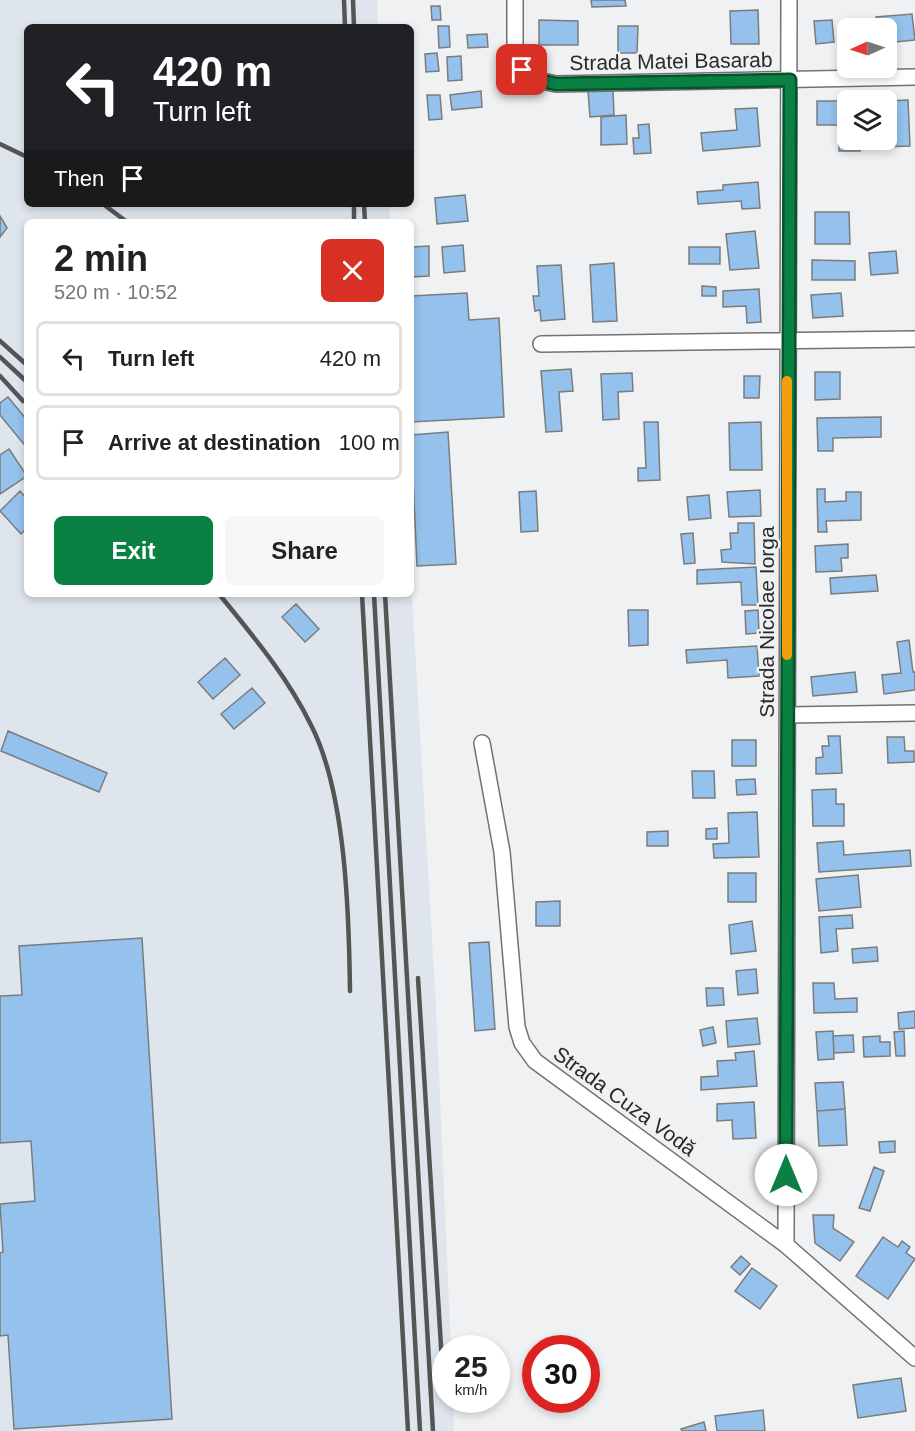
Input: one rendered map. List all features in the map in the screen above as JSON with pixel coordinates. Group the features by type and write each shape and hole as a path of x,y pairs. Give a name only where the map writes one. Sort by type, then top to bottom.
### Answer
{"street":[{"name":"Strada Matei Basarab","path":"515,0 515,61 528,78 556,84 915,76"},
{"name":"Strada Nicolae Iorga","path":"786,1245 789,0"},
{"path":"541,344 915,339"},
{"path":"787,715 915,713"},
{"name":"Strada Cuza Vodă","path":"482,743 502,852 517,1028 522,1043 535,1061 786,1245 915,1358"}],"shaded area":[{"path":"0,0 377,0 378,24 24,24 24,207 389,207 390,219 24,219 24,597 412,597 436,1007 450,1335 432,1335 432,1413 453,1413 454,1431 0,1431"}],"building":[{"path":"591,0 625,0 626,6 592,7"},
{"path":"431,6 440,6 441,20 432,20"},
{"path":"758,10 759,44 731,44 730,11"},
{"path":"912,14 915,40 897,42 897,18 876,17"},
{"path":"539,20 578,21 578,45 539,45"},
{"path":"832,20 834,42 816,44 814,21"},
{"path":"438,26 449,26 450,47 439,48"},
{"path":"618,26 638,26 637,53 618,53"},
{"path":"487,34 488,47 468,48 467,35"},
{"path":"437,53 439,71 426,72 425,54"},
{"path":"461,56 462,80 448,81 447,57"},
{"path":"613,90 614,115 590,117 588,91"},
{"path":"481,91 482,107 452,110 450,95"},
{"path":"427,95 440,95 442,119 429,120"},
{"path":"897,100 908,100 910,146 897,146"},
{"path":"817,101 837,101 837,125 817,125"},
{"path":"757,108 760,146 703,151 701,133 737,130 735,109"},
{"path":"626,115 627,144 601,145 601,117"},
{"path":"649,124 651,153 634,154 633,138 639,138 638,125"},
{"path":"758,182 760,208 742,209 741,201 698,204 697,192 723,190 723,185"},
{"path":"465,195 468,221 437,224 435,198"},
{"path":"815,212 849,212 850,244 815,244"},
{"path":"0,216 7,228 0,237"},
{"path":"755,231 759,268 730,270 726,234"},
{"path":"463,245 465,271 444,273 442,247"},
{"path":"429,246 429,276 414,277 414,247"},
{"path":"689,247 720,247 720,264 689,264"},
{"path":"896,251 898,273 871,275 869,253"},
{"path":"812,260 855,261 855,280 812,280"},
{"path":"614,263 617,321 593,322 590,265"},
{"path":"561,265 565,319 541,321 540,310 535,311 533,296 539,296 537,266"},
{"path":"702,286 716,287 716,296 702,296"},
{"path":"759,289 761,322 747,323 746,306 723,307 723,291"},
{"path":"467,293 469,320 499,318 504,417 414,422 414,296"},
{"path":"841,293 843,316 813,318 811,295"},
{"path":"571,369 573,391 559,392 562,431 546,432 541,371"},
{"path":"815,372 840,372 840,399 815,400"},
{"path":"632,373 633,391 618,392 619,419 603,420 601,374"},
{"path":"744,376 760,376 759,398 744,398"},
{"path":"8,397 24,416 24,444 0,415 0,403"},
{"path":"881,417 881,437 833,438 833,451 818,451 817,418"},
{"path":"644,422 658,422 660,480 638,481 638,468 646,468"},
{"path":"761,422 762,470 730,470 729,423"},
{"path":"448,432 456,564 417,566 414,435"},
{"path":"9,449 24,472 24,478 0,494 0,455"},
{"path":"817,489 825,489 825,502 846,501 846,492 861,492 861,520 826,521 827,532 818,532"},
{"path":"760,490 761,516 729,517 727,492"},
{"path":"20,491 24,496 24,531 21,534 0,511"},
{"path":"536,491 538,531 521,532 519,492"},
{"path":"709,495 711,518 689,520 687,497"},
{"path":"738,523 754,523 755,564 722,562 721,550 731,549 730,533 738,533"},
{"path":"693,533 695,563 684,564 681,534"},
{"path":"848,544 848,558 841,558 842,571 816,572 815,546"},
{"path":"756,567 758,605 742,605 741,582 697,584 697,570"},
{"path":"876,575 878,591 831,594 830,578"},
{"path":"296,604 319,629 305,642 282,617"},
{"path":"628,610 648,610 648,645 629,646"},
{"path":"758,610 759,633 746,634 745,611"},
{"path":"909,640 913,672 915,672 915,690 884,694 882,675 901,673 897,642"},
{"path":"757,646 759,676 728,678 727,660 687,663 686,650"},
{"path":"225,658 240,675 213,699 198,682"},
{"path":"855,672 857,692 813,696 811,677"},
{"path":"252,688 265,703 234,729 221,714"},
{"path":"8,731 107,773 99,792 1,751"},
{"path":"828,736 840,736 842,773 816,774 816,758 823,757 822,746 829,746"},
{"path":"887,737 904,737 905,751 914,751 914,762 888,763"},
{"path":"732,740 756,740 756,766 732,766"},
{"path":"692,771 714,771 715,798 693,798"},
{"path":"755,779 756,794 737,795 736,780"},
{"path":"836,789 836,804 844,804 844,826 813,826 812,790"},
{"path":"757,812 759,857 714,858 713,844 729,843 728,813"},
{"path":"717,828 717,839 706,839 706,829"},
{"path":"668,831 668,846 647,846 647,832"},
{"path":"843,841 844,855 910,850 911,866 819,872 817,843"},
{"path":"728,873 756,873 756,902 728,902"},
{"path":"858,875 861,907 819,911 816,879"},
{"path":"560,901 560,926 536,926 536,902"},
{"path":"852,915 853,928 836,929 838,951 821,953 819,917"},
{"path":"752,921 756,951 731,954 729,925"},
{"path":"142,938 172,1419 14,1429 8,1335 0,1336 0,1253 3,1252 0,1204 35,1201 31,1141 0,1143 0,996 22,995 19,946"},
{"path":"489,942 495,1029 475,1031 469,943"},
{"path":"877,947 878,961 853,963 852,949"},
{"path":"756,969 758,993 738,995 736,971"},
{"path":"813,983 834,983 835,999 857,998 857,1012 814,1013"},
{"path":"706,988 723,988 724,1005 707,1006"},
{"path":"915,1011 915,1028 899,1029 898,1013"},
{"path":"757,1018 760,1044 728,1047 726,1021"},
{"path":"713,1027 716,1043 703,1046 700,1030"},
{"path":"833,1031 834,1059 818,1060 816,1032"},
{"path":"904,1031 905,1056 896,1056 894,1032"},
{"path":"853,1035 854,1052 834,1053 833,1036"},
{"path":"880,1036 880,1042 890,1042 890,1056 864,1057 863,1037"},
{"path":"754,1051 757,1086 701,1090 701,1077 718,1076 717,1061 736,1060 735,1053"},
{"path":"843,1082 845,1109 817,1111 815,1083"},
{"path":"754,1102 756,1138 733,1139 732,1120 717,1121 717,1104"},
{"path":"845,1109 847,1145 819,1146 817,1111"},
{"path":"895,1141 895,1152 880,1153 879,1142"},
{"path":"874,1167 884,1171 870,1211 859,1208"},
{"path":"813,1215 834,1215 833,1228 854,1242 840,1261 815,1243"},
{"path":"883,1237 898,1247 902,1241 910,1247 906,1253 915,1259 888,1299 856,1276"},
{"path":"741,1256 750,1264 740,1275 731,1267"},
{"path":"752,1268 777,1286 760,1309 735,1291"},
{"path":"901,1378 906,1411 858,1418 853,1385"},
{"path":"763,1410 765,1431 717,1431 715,1416"},
{"path":"704,1422 706,1431 682,1431 681,1429"}],"railway":[{"path":"344,0 345,24"},
{"path":"353,0 354,24"},
{"path":"0,144 24,156"},
{"path":"107,207 123,219"},
{"path":"354,207 354,219"},
{"path":"364,207 365,219"},
{"path":"0,341 24,362"},
{"path":"0,357 24,379"},
{"path":"0,376 23,401"},
{"path":"221,597 269,657 291,690 302,707 323,753 332,785 343,855 350,991"},
{"path":"362,597 408,1431"},
{"path":"374,597 420,1431"},
{"path":"385,597 433,1431"},
{"path":"418,978 440,1335"}],"slow traffic":[{"path":"787,381 787,655"}],"route":[{"path":"522,70 528,78 556,84 790,80 787,339 786,1175"}]}
